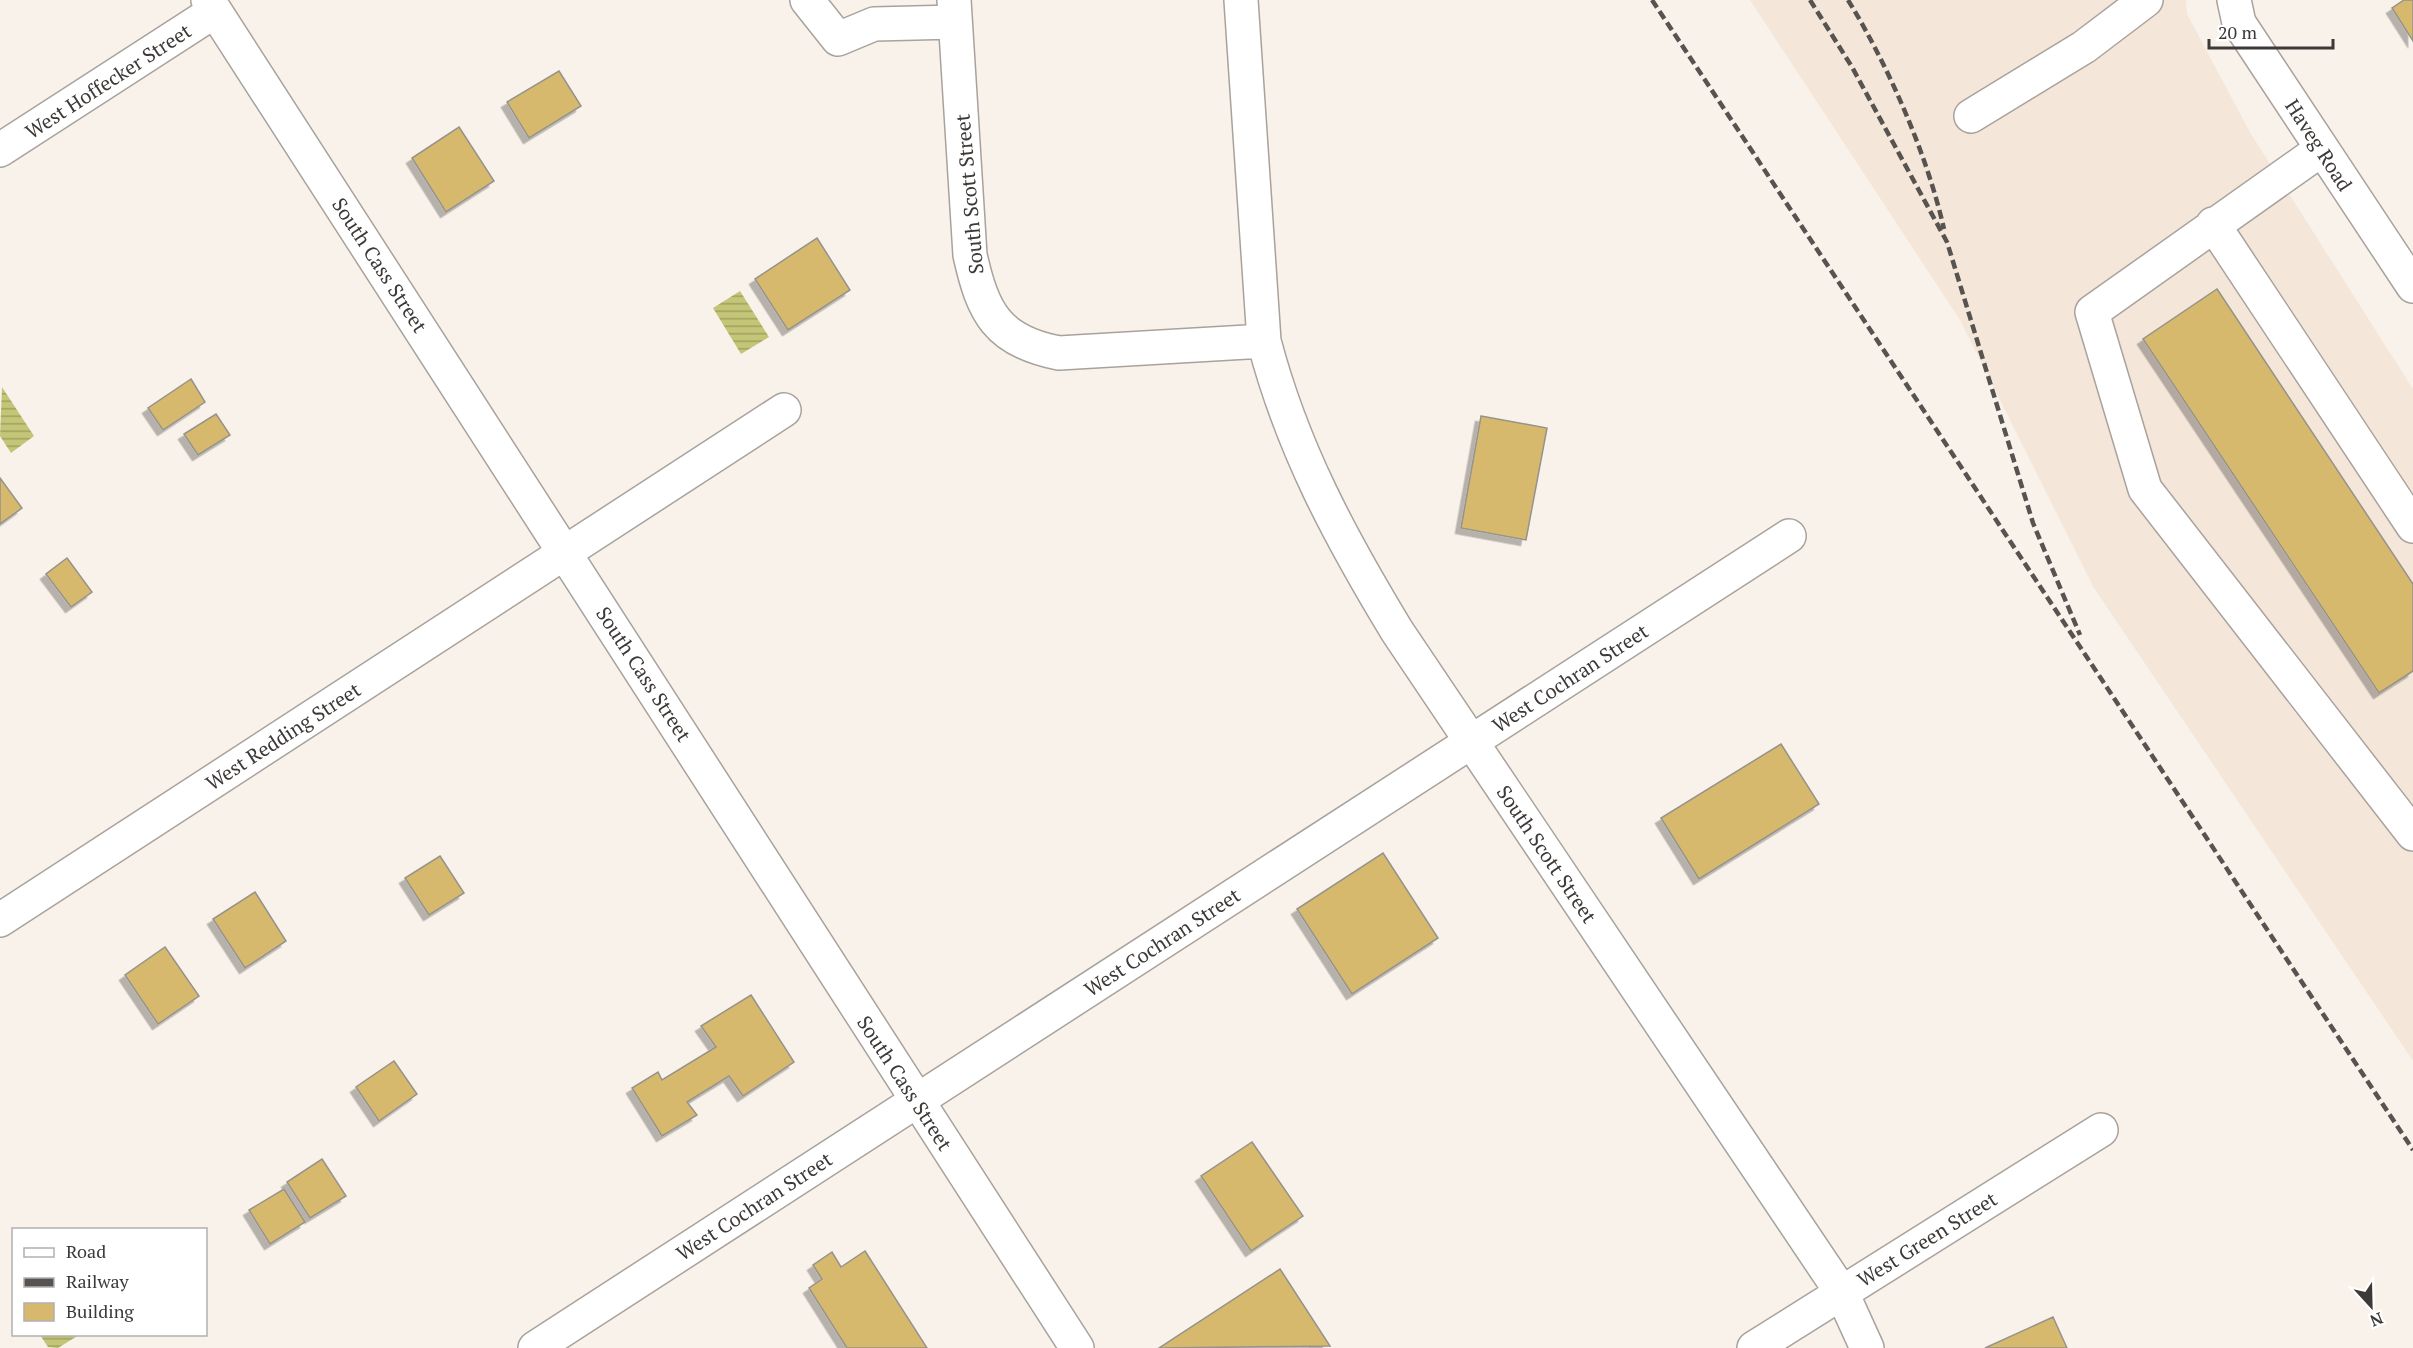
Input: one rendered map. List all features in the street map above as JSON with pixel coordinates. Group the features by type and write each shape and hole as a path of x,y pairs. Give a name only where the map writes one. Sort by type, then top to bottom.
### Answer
{"street":[{"path":"807,0 838,39 869,12 955,11"},
{"name":"South Scott Street","path":"1241,0 1264,340 1278,393 1306,466 1347,549 1397,631 1842,1293 1867,1348"},
{"path":"1971,116 2084,47 2146,0"},
{"name":"Haveg Road","path":"2234,0 2240,23 2413,286"},
{"name":"West Hoffecker Street","path":"0,150 212,5"},
{"name":"South Cass Street","path":"212,5 1077,1348"},
{"name":"South Scott Street","path":"955,11 970,255 977,286 991,314 1008,334 1031,348 1059,353 1264,340"},
{"path":"2322,149 2213,224 2092,312 2145,489 2413,834"},
{"path":"2213,224 2413,526"},
{"name":"West Redding Street","path":"0,920 784,410"},
{"name":"West Cochran Street","path":"535,1348 1789,536"},
{"name":"West Green Street","path":"1754,1348 2101,1130"}],"shaded area":[{"path":"1750,0 2186,0 2187,14 2251,134 2413,389 2413,1061 2094,588 1960,320"},
{"path":"740,291 769,337 741,354 713,308"},
{"path":"2,387 34,436 11,453 0,436"},
{"path":"41,1336 77,1336 58,1348 48,1347"}],"building":[{"path":"2404,0 2413,0 2413,41 2392,8"},
{"path":"559,71 581,106 529,138 507,102"},
{"path":"459,127 494,181 446,212 412,158"},
{"path":"817,238 850,290 788,330 755,279"},
{"path":"2217,289 2413,584 2413,671 2379,693 2143,339"},
{"path":"191,379 205,402 163,430 148,408"},
{"path":"216,414 230,435 198,455 184,434"},
{"path":"1481,416 1547,428 1526,540 1461,528"},
{"path":"0,478 22,508 0,524"},
{"path":"67,558 92,592 71,607 46,574"},
{"path":"1781,744 1819,804 1699,879 1661,818"},
{"path":"1383,853 1438,938 1352,994 1297,909"},
{"path":"440,856 464,893 429,915 405,878"},
{"path":"255,892 286,941 245,968 213,919"},
{"path":"165,947 199,996 158,1024 125,975"},
{"path":"751,995 794,1062 743,1096 729,1076 687,1102 697,1115 662,1136 632,1088 658,1072 662,1080 716,1047 701,1026"},
{"path":"394,1061 417,1094 379,1121 356,1087"},
{"path":"1252,1142 1303,1216 1251,1251 1201,1176"},
{"path":"322,1159 346,1196 310,1218 287,1182"},
{"path":"284,1189 305,1222 270,1244 249,1210"},
{"path":"865,1251 927,1348 847,1348 809,1288 822,1279 813,1265 832,1252 841,1267"},
{"path":"1280,1269 1330,1346 1159,1348"},
{"path":"2053,1317 2067,1348 1985,1348"}],"railway":[{"path":"1652,0 2413,1150"},
{"path":"1810,0 1852,67 1947,242 2033,523 2080,635"},
{"path":"1848,0 1863,25 1905,111 1937,200 1944,229"}]}
